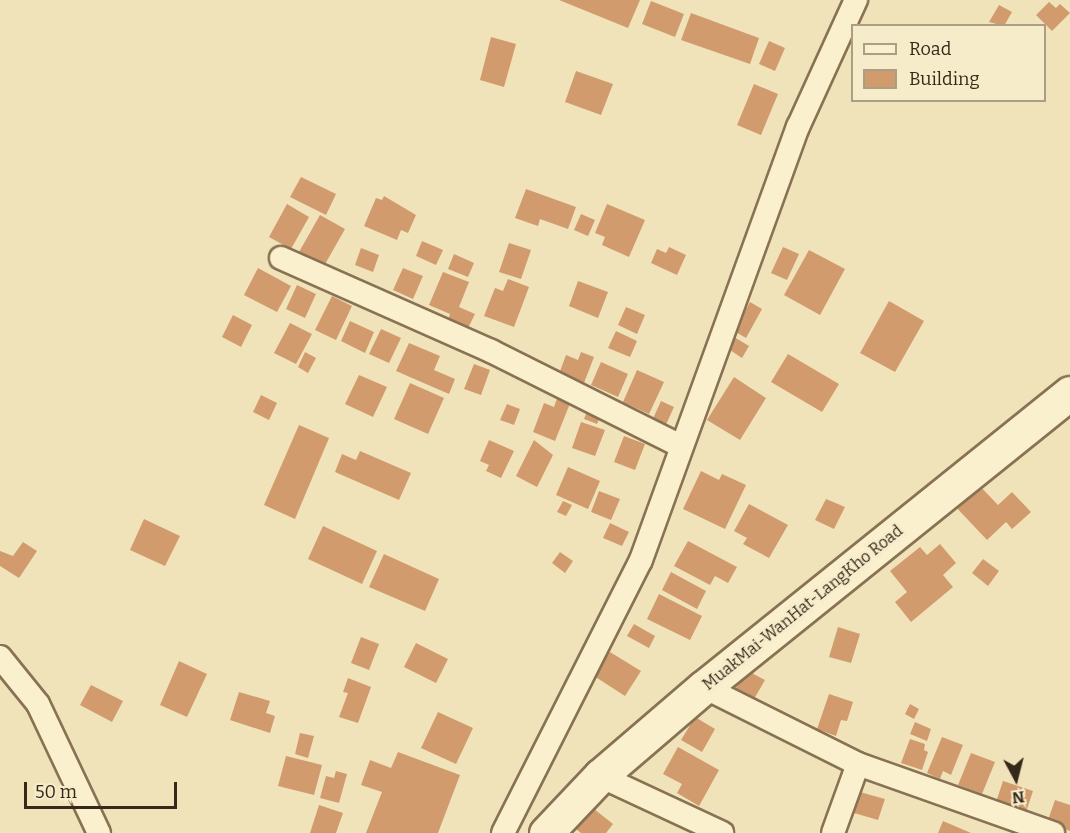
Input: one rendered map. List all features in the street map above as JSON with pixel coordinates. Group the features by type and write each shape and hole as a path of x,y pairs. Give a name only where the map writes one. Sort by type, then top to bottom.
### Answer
{"main road":[{"name":"MuakMai-WanHat-LangKho Road","path":"546,833 600,776 704,687 1070,393"}],"street":[{"path":"503,833 641,560 798,127 856,0"},
{"path":"282,258 491,351 681,446"},
{"path":"0,657 38,704 99,833"},
{"path":"704,687 858,764 1053,833"},
{"path":"833,833 858,764"},
{"path":"600,776 722,833"}],"building":[{"path":"559,0 640,0 628,28"},
{"path":"651,1 684,14 675,37 642,24"},
{"path":"1049,2 1056,8 1060,4 1070,13 1052,31 1036,15"},
{"path":"999,5 1012,12 1005,24 989,22"},
{"path":"691,13 759,38 750,64 681,40"},
{"path":"491,37 516,44 504,87 480,80"},
{"path":"769,41 785,48 775,71 759,64"},
{"path":"576,71 613,84 601,115 565,102"},
{"path":"754,84 778,94 761,135 737,125"},
{"path":"301,177 336,194 326,215 290,197"},
{"path":"526,189 576,207 568,229 540,219 538,226 515,218"},
{"path":"384,196 416,215 408,233 401,230 397,240 364,226 376,198 382,200"},
{"path":"287,204 309,217 291,249 269,237"},
{"path":"607,204 645,220 629,257 602,245 605,237 595,233"},
{"path":"581,214 595,220 588,236 574,230"},
{"path":"320,215 345,229 324,266 299,252"},
{"path":"422,241 443,250 436,265 416,256"},
{"path":"509,243 531,250 521,279 499,272"},
{"path":"669,247 686,255 677,275 651,263 657,249 666,253"},
{"path":"783,247 799,254 787,280 771,273"},
{"path":"361,248 379,255 373,272 355,265"},
{"path":"809,250 845,269 820,315 784,295"},
{"path":"454,254 474,263 468,277 448,269"},
{"path":"258,268 291,286 277,312 244,295"},
{"path":"403,268 423,276 413,299 393,290"},
{"path":"443,272 469,282 459,307 475,314 468,328 448,320 450,314 429,305"},
{"path":"508,279 529,287 514,327 484,316 495,288 503,291"},
{"path":"578,281 608,292 598,318 569,306"},
{"path":"297,285 316,294 305,318 286,309"},
{"path":"332,296 352,306 336,340 315,330"},
{"path":"889,301 924,321 895,372 860,353"},
{"path":"750,302 762,309 746,338 734,331"},
{"path":"626,307 645,315 637,334 618,325"},
{"path":"233,315 252,325 241,347 222,337"},
{"path":"350,321 374,332 365,353 341,341"},
{"path":"290,323 312,334 296,364 274,353"},
{"path":"381,329 401,338 389,363 369,354"},
{"path":"616,331 637,341 630,357 608,348"},
{"path":"734,337 749,346 742,358 727,348"},
{"path":"409,343 440,356 434,370 455,379 449,394 396,371"},
{"path":"305,352 316,358 308,373 298,367"},
{"path":"581,352 594,357 584,383 559,374 566,355 578,360"},
{"path":"788,354 839,384 822,412 771,382"},
{"path":"601,362 628,374 618,397 591,385"},
{"path":"474,364 490,370 481,395 464,389"},
{"path":"637,370 664,382 649,414 623,402"},
{"path":"359,375 387,387 373,417 345,404"},
{"path":"734,377 766,398 740,440 707,420"},
{"path":"410,383 444,398 428,434 394,419"},
{"path":"261,395 277,403 269,420 253,412"},
{"path":"558,396 571,401 555,441 533,432 544,403 554,407"},
{"path":"661,401 674,407 664,429 651,423"},
{"path":"507,404 520,409 514,425 500,420"},
{"path":"588,409 601,414 597,424 584,419"},
{"path":"581,422 605,430 595,456 572,448"},
{"path":"299,425 329,438 295,519 264,505"},
{"path":"624,436 645,444 635,470 614,462"},
{"path":"489,440 514,451 501,478 486,471 489,465 480,461"},
{"path":"534,440 553,455 537,487 516,476"},
{"path":"360,451 411,473 399,500 335,472 342,454 356,460"},
{"path":"568,467 600,481 588,509 556,495"},
{"path":"701,471 719,480 722,474 746,485 725,529 683,509"},
{"path":"976,482 998,505 1012,492 1031,512 1012,529 1006,522 987,540 953,504"},
{"path":"599,491 620,499 611,520 591,512"},
{"path":"826,499 845,507 834,529 815,520"},
{"path":"563,501 572,505 566,516 557,512"},
{"path":"749,504 788,525 769,558 743,544 747,538 734,531"},
{"path":"144,519 180,536 165,566 130,550"},
{"path":"610,523 629,532 622,546 603,538"},
{"path":"323,526 377,551 362,584 308,559"},
{"path":"688,541 737,567 728,583 715,576 710,585 674,566"},
{"path":"23,542 37,551 19,578 0,566 0,551 13,556"},
{"path":"940,544 956,563 943,575 953,587 911,622 895,602 907,592 890,571 920,547 927,555"},
{"path":"560,552 573,561 565,573 552,563"},
{"path":"384,554 439,579 425,611 369,587"},
{"path":"983,559 999,571 988,586 972,573"},
{"path":"671,572 706,591 697,609 662,590"},
{"path":"659,594 702,616 690,640 647,619"},
{"path":"634,624 655,636 649,648 627,636"},
{"path":"838,627 860,634 851,663 829,657"},
{"path":"361,637 379,644 369,670 351,663"},
{"path":"416,643 448,659 436,683 404,667"},
{"path":"610,652 641,671 625,696 594,676"},
{"path":"179,661 207,674 187,717 160,705"},
{"path":"746,670 765,680 750,706 732,695"},
{"path":"348,678 371,687 358,723 339,717 348,693 343,692"},
{"path":"91,685 123,701 112,722 80,705"},
{"path":"239,692 270,701 266,713 275,716 270,733 230,720"},
{"path":"829,694 853,702 847,721 841,720 836,736 817,729"},
{"path":"910,704 919,709 914,719 905,714"},
{"path":"438,712 473,728 456,764 421,748"},
{"path":"695,717 715,729 702,752 681,740"},
{"path":"915,722 931,729 927,741 910,734"},
{"path":"300,733 314,736 308,758 295,754"},
{"path":"942,737 963,745 951,775 943,771 940,779 927,773"},
{"path":"910,739 925,744 924,750 928,752 922,770 901,763"},
{"path":"678,747 719,770 699,806 677,793 682,784 663,774"},
{"path":"398,752 460,775 438,833 366,833 382,792 361,785 370,760 391,768"},
{"path":"971,753 995,762 982,794 958,785"},
{"path":"286,756 322,765 314,795 278,786"},
{"path":"336,771 347,774 339,803 320,798 326,776 334,778"},
{"path":"1003,781 1033,791 1026,812 996,802"},
{"path":"860,792 885,799 878,820 854,813"},
{"path":"1055,800 1070,805 1070,831 1047,823"},
{"path":"319,805 343,813 336,833 310,833"},
{"path":"589,805 613,824 606,833 581,833 572,826"},
{"path":"943,821 971,833 938,833"}]}
